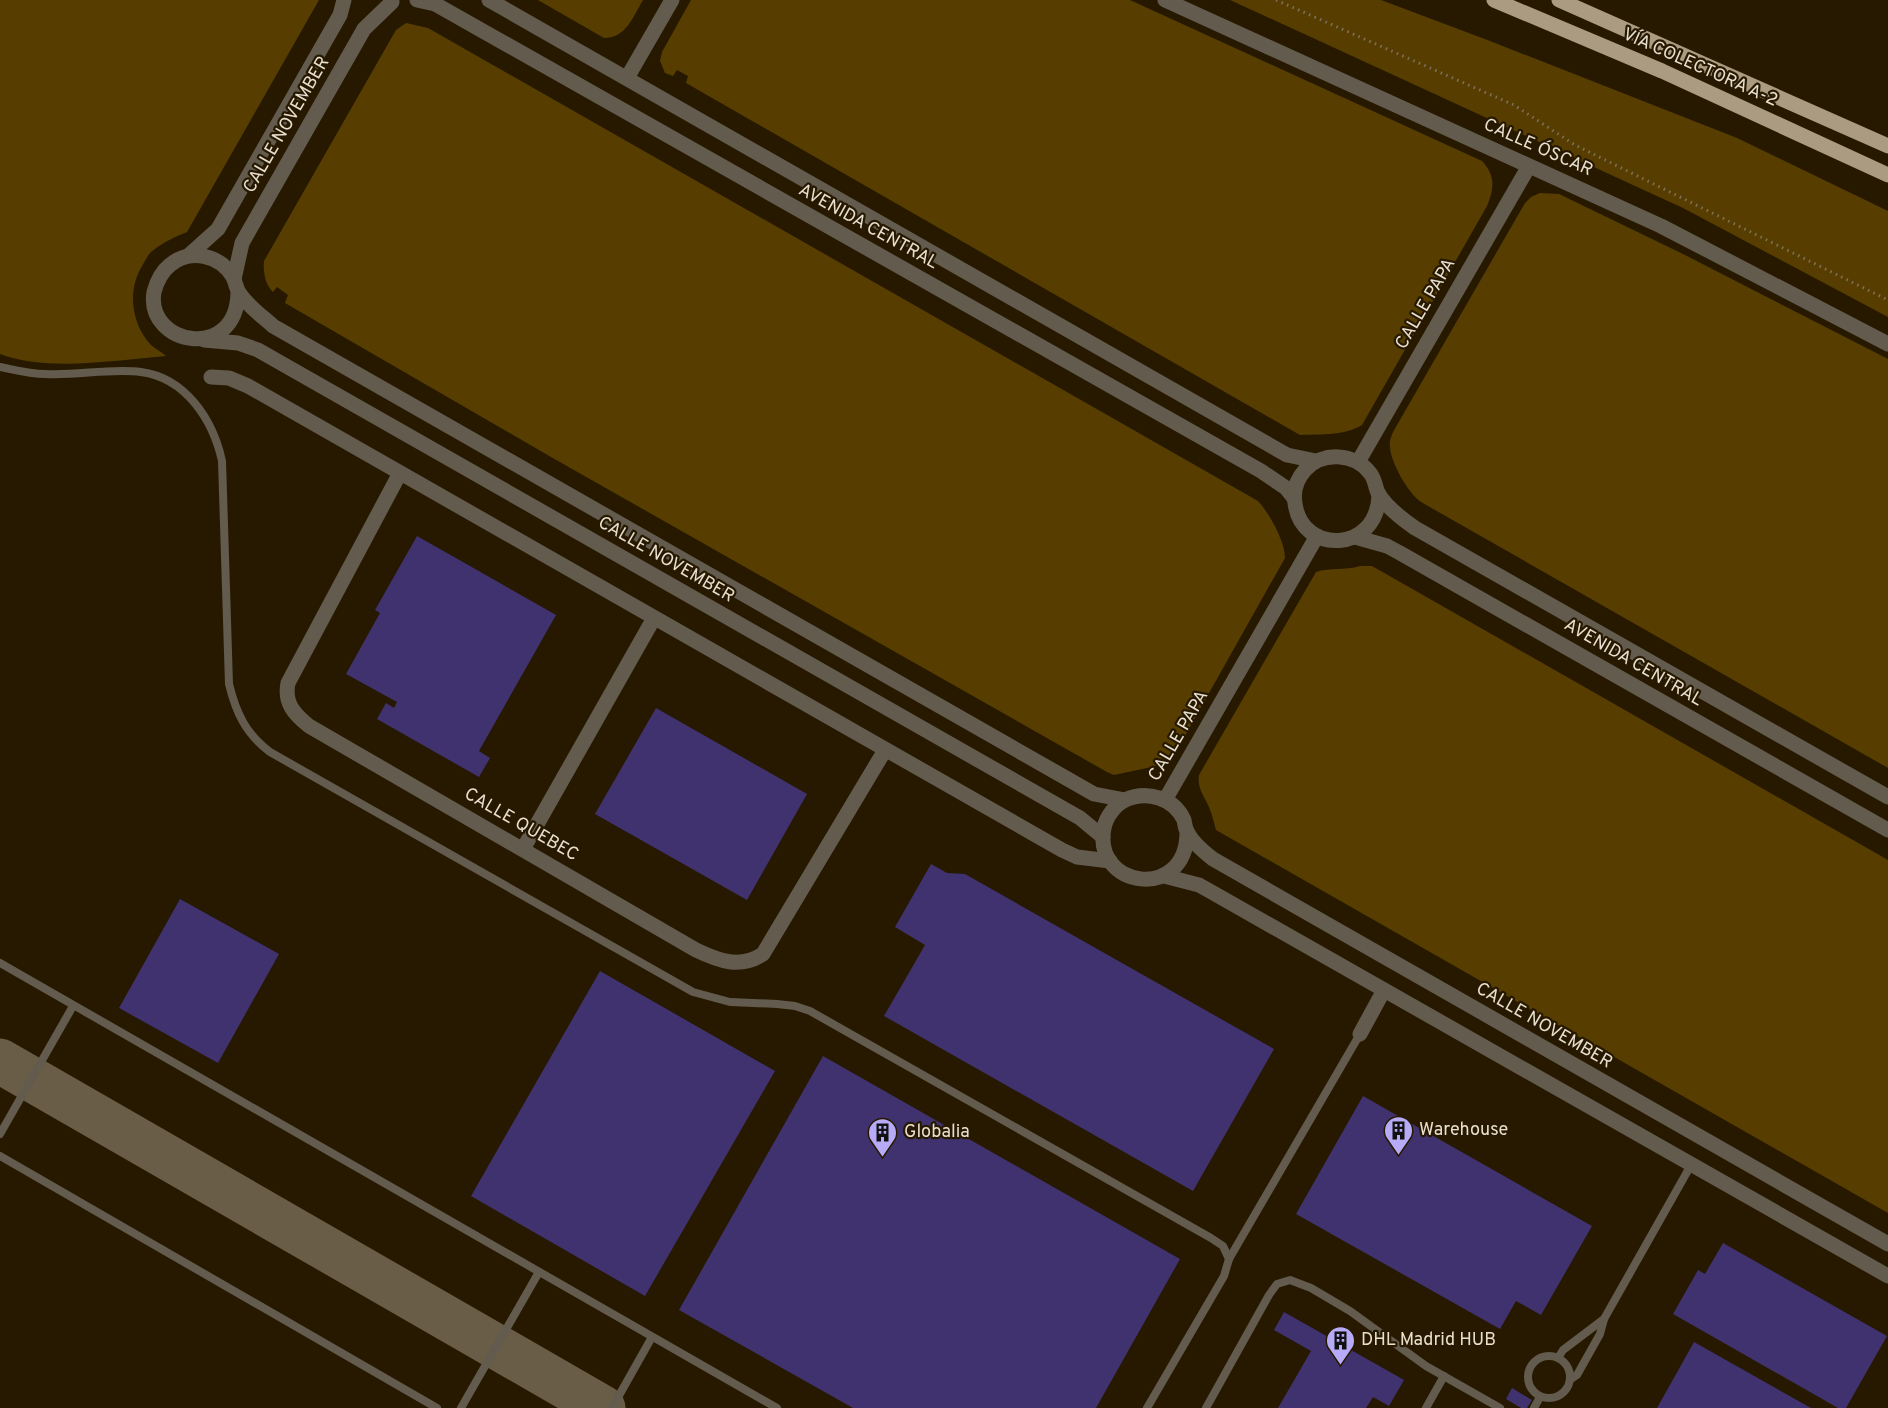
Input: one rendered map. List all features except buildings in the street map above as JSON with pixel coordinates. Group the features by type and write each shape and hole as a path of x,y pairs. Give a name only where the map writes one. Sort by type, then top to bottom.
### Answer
{"main road":[{"name":"VÍA COLECTORA A-2","path":"1494,0 1662,71 1888,175"},
{"name":"VÍA COLECTORA A-2","path":"1558,0 1888,146"}],"street":[{"name":"CALLE NOVEMBER","path":"189,255 218,229 340,15 344,0"},
{"path":"375,0 396,1"},
{"name":"AVENIDA CENTRAL","path":"417,0 435,4 1268,475 1286,488 1294,498"},
{"name":"AVENIDA CENTRAL","path":"489,0 1287,455 1316,461"},
{"path":"627,78 672,0"},
{"name":"CALLE ÓSCAR","path":"1165,0 1661,226 1888,344"},
{"name":"CALLE NOVEMBER","path":"396,1 364,29 243,243 236,286 254,310 284,332 1094,794 1125,800"},
{"name":"CALLE PAPA","path":"1358,462 1529,166"},
{"path":"189,255 202,255 226,267 236,286 235,314 230,324 212,337 187,339 173,333 163,323 156,310 154,296 156,282 175,260 189,255"},
{"name":"CALLE NOVEMBER","path":"201,339 238,343 258,350 1080,818 1103,837"},
{"path":"211,377 229,378 248,386 1062,850 1077,857 1110,861"},
{"path":"1330,457 1344,457 1358,462 1371,476 1379,494 1376,514 1371,523 1355,537 1336,540 1317,536 1300,520 1295,509 1296,487 1300,477 1316,461 1330,457"},
{"name":"CALLE QUEBEC","path":"400,473 288,683 285,694 296,716 309,726 714,959 742,963 754,960 763,954 885,750"},
{"name":"AVENIDA CENTRAL","path":"1379,494 1403,520 1415,528 1888,797"},
{"name":"CALLE PAPA","path":"1165,800 1317,536"},
{"name":"AVENIDA CENTRAL","path":"1355,537 1387,546 1400,553 1888,830"},
{"path":"523,849 654,618"},
{"path":"1138,796 1152,796 1165,800 1180,814 1187,833 1187,843 1180,862 1164,876 1152,879 1140,879 1123,873 1110,861 1105,850 1104,826 1109,816 1125,800 1138,796"},
{"name":"CALLE NOVEMBER","path":"1187,833 1200,848 1222,865 1888,1244"},
{"path":"1164,876 1199,885 1888,1276"},
{"path":"1360,1034 1384,990"}],"lane":[{"path":"0,367 47,375 142,372 171,383 192,399 202,411 218,444 222,461 229,684 239,716 246,728 270,752 693,992 730,1002 795,1006 810,1011 1211,1238 1223,1246 1230,1259"},
{"path":"0,963 777,1408"},
{"path":"0,1134 73,1006"},
{"path":"1147,1408 1360,1034"},
{"path":"0,1156 437,1408"},
{"path":"1571,1379 1576,1375 1600,1334 1604,1319 1691,1165"},
{"path":"461,1408 539,1272"},
{"path":"1206,1408 1269,1295 1277,1284 1290,1280 1311,1288 1350,1311 1426,1366 1495,1407"},
{"path":"1558,1358 1563,1350 1604,1319"},
{"path":"612,1408 652,1337"},
{"path":"1550,1356 1565,1363 1570,1370 1571,1379 1564,1394 1548,1399 1533,1392 1528,1377 1534,1362 1541,1357 1550,1356"},
{"path":"1426,1408 1444,1376"},
{"path":"1534,1408 1540,1397"},
{"path":"1556,1398 1557,1408"}],"path":[{"path":"1276,0 1514,105 1575,145 1888,300"}],"shaded area":[{"path":"0,0 319,0 187,232 168,240 151,252 137,277 133,298 139,328 153,346 166,356 60,364 19,359 0,354"},
{"path":"538,0 643,0 623,30 612,37 604,38"},
{"path":"691,0 1130,0 1482,161 1492,177 1491,194 1487,206 1362,425 1340,433 1300,435 686,83 688,76 677,70 673,76 665,73 660,61 662,52"},
{"path":"1230,0 1381,0 1737,138 1888,211 1888,317 1683,208"},
{"path":"406,23 428,28 1258,501 1276,528 1285,558 1170,760 1161,765 1114,775 1107,772 551,457 285,303 288,295 277,287 273,292 265,278 264,261 396,30"},
{"path":"1540,193 1559,194 1683,254 1888,359 1888,768 1421,502 1401,477 1391,454 1390,443 1393,432 1525,203"},
{"path":"1372,566 1888,860 1888,1213 1216,830 1200,788 1199,775 1316,572"}],"taxiway":[{"path":"0,1061 603,1408"}],"place":[{"name":"Warehouse","path":"1398,1156"},
{"name":"Globalia","path":"883,1158"},
{"name":"DHL Madrid HUB","path":"1340,1366"}]}
